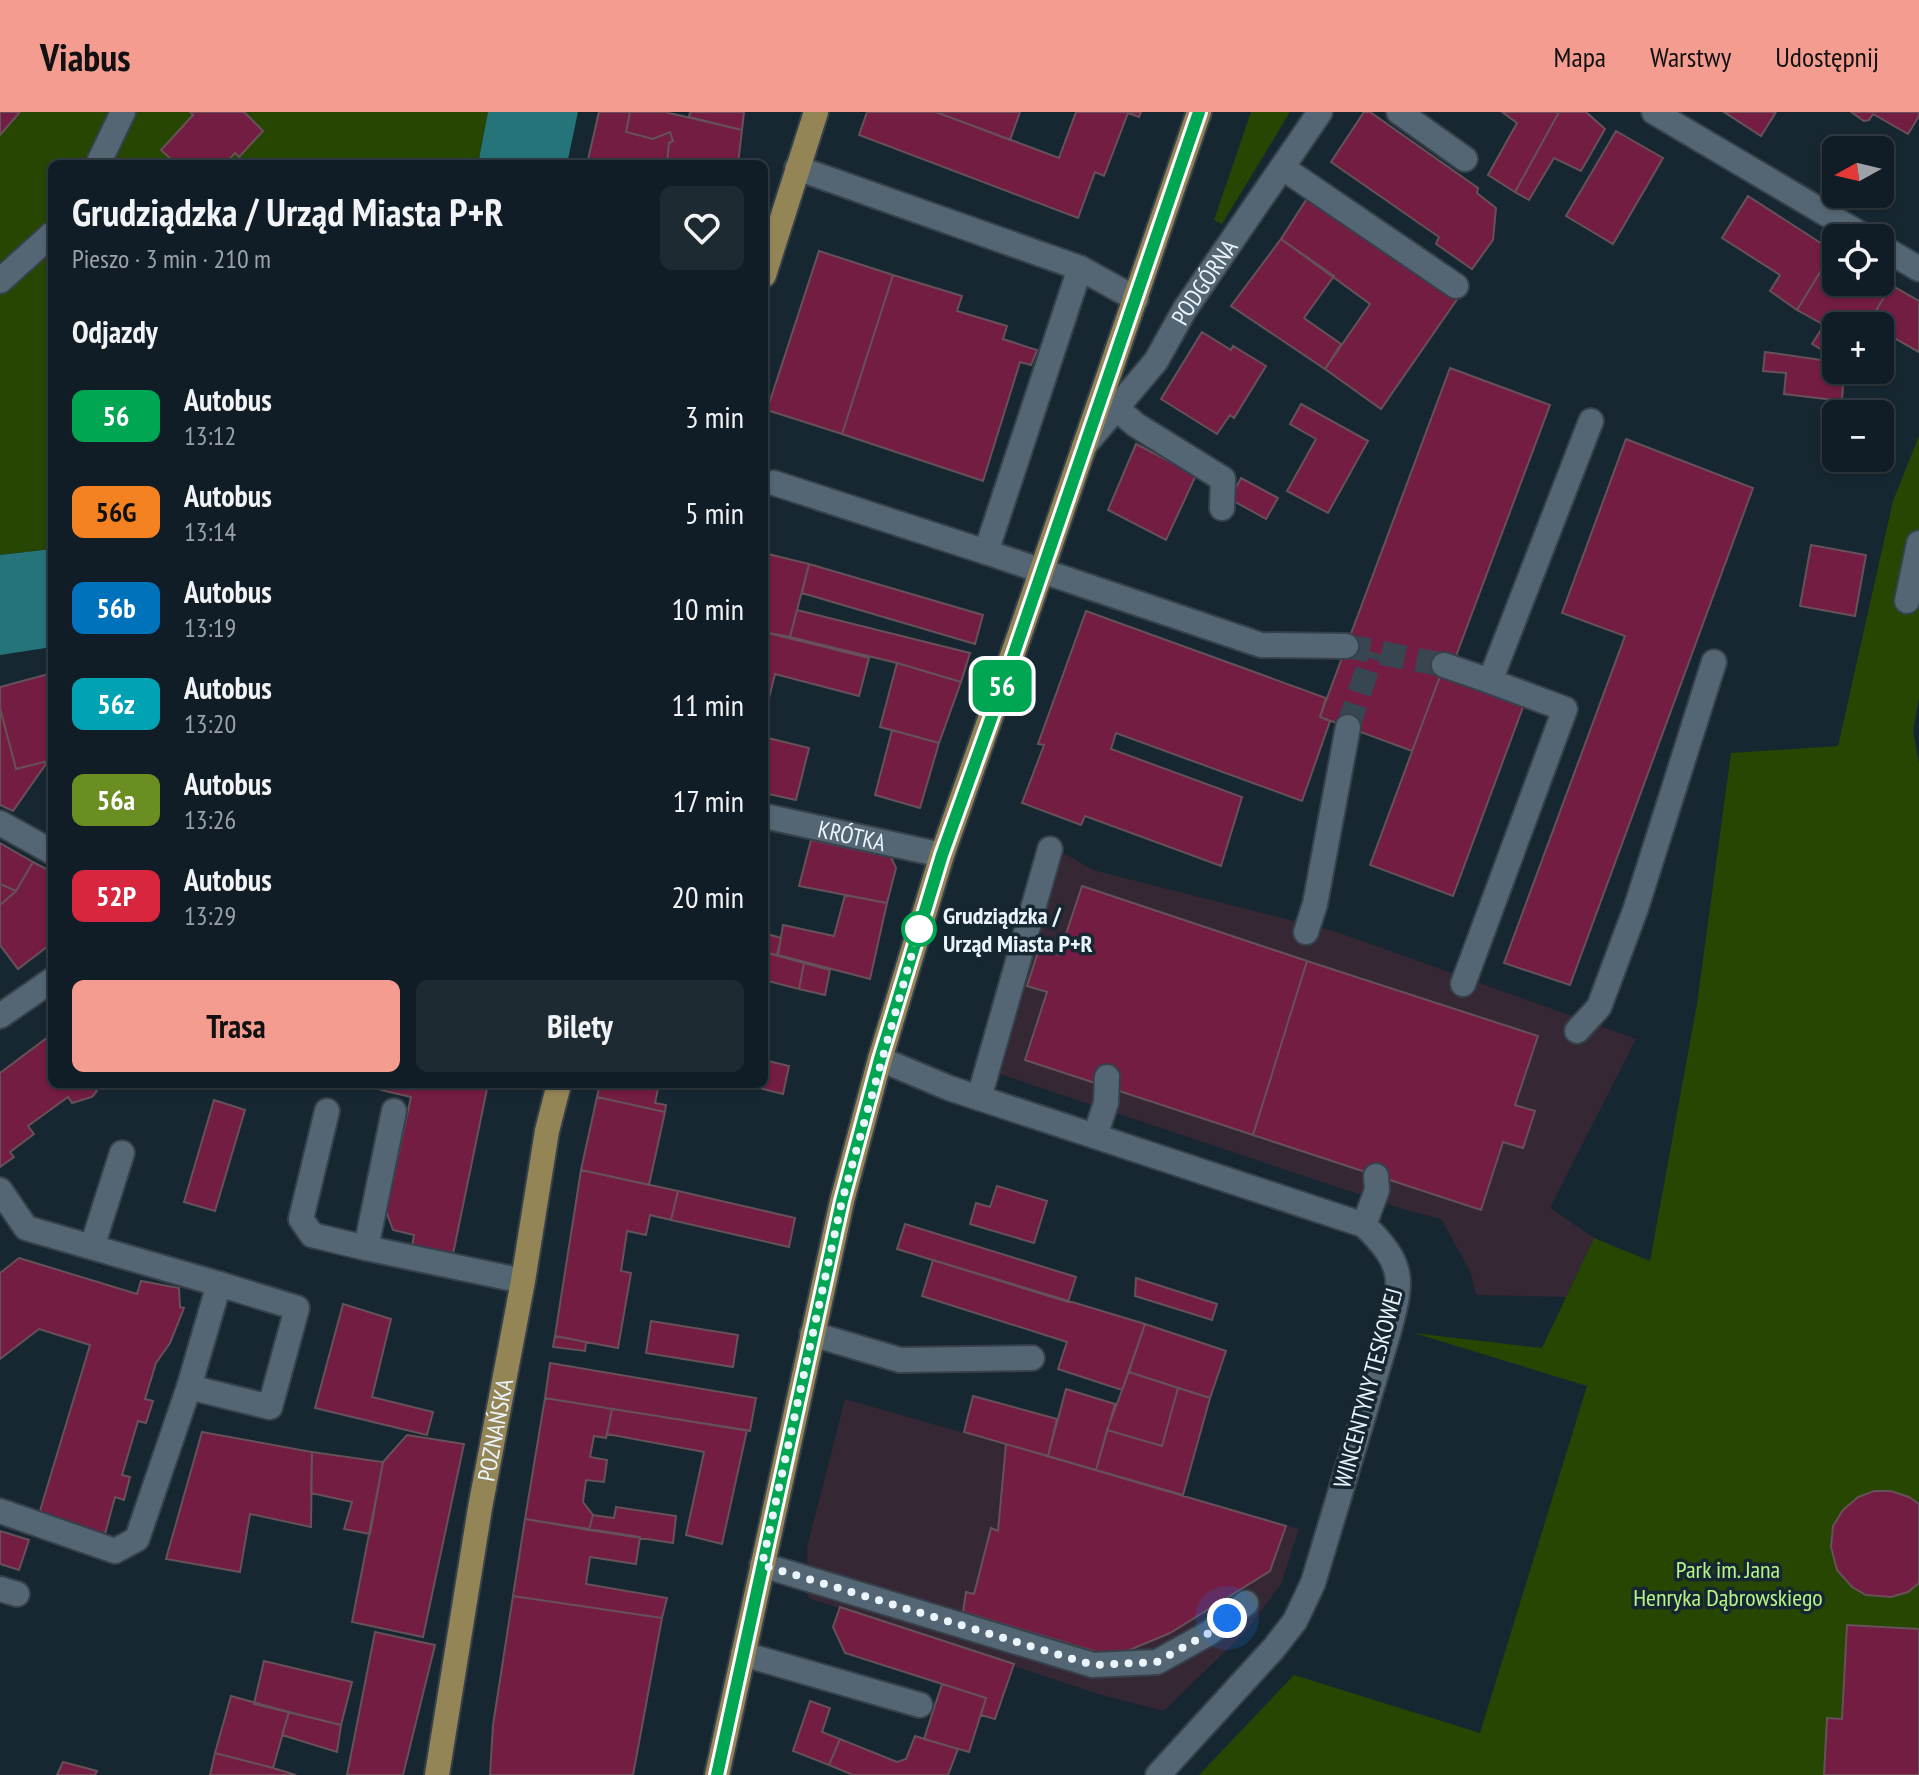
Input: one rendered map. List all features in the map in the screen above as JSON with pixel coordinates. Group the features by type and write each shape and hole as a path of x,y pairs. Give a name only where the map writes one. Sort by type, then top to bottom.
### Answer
{"main road":[{"path":"768,262 816,112"},
{"path":"717,1775 842,1201 880,1059 942,855 1199,112"},
{"name":"POZNAŃSKA","path":"437,1775 480,1508 523,1281 547,1131 558,1088"}],"street":[{"path":"100,160 123,112"},
{"name":"PODGÓRNA","path":"1083,448 1156,361 1185,309 1320,112"},
{"path":"1399,112 1465,159"},
{"path":"1654,112 1843,224"},
{"path":"797,168 1080,268 1136,299"},
{"path":"1283,168 1456,286"},
{"path":"0,281 48,238"},
{"path":"1894,254 1919,269"},
{"path":"986,552 1080,268"},
{"path":"1116,408 1136,425 1223,479 1222,508"},
{"path":"1490,681 1591,421"},
{"path":"774,483 1261,645 1346,646"},
{"path":"1907,601 1919,543"},
{"path":"1577,1031 1599,1007 1636,908 1714,662"},
{"path":"1444,665 1565,709 1463,984"},
{"path":"1306,932 1315,904 1348,727"},
{"name":"KRÓTKA","path":"768,817 942,855"},
{"path":"0,823 48,850"},
{"path":"979,1098 1050,849"},
{"path":"0,1016 48,983"},
{"path":"880,1059 949,1088 1364,1225 1377,1190 1376,1176"},
{"path":"1095,1136 1106,1103 1107,1077"},
{"path":"327,1111 301,1219 312,1235 523,1281"},
{"path":"366,1248 394,1111"},
{"path":"92,1247 122,1153"},
{"path":"0,1190 26,1228 297,1308 270,1407 189,1387"},
{"name":"WINCENTYNY TESKOWEJ","path":"1158,1775 1274,1648 1295,1621 1313,1583 1399,1293 1397,1266 1381,1241 1364,1225"},
{"path":"0,1511 115,1551 137,1539 189,1387 219,1284"},
{"path":"812,1334 900,1360 1032,1358"},
{"path":"762,1565 1093,1665 1157,1662 1209,1633 1246,1603"},
{"path":"743,1654 920,1705"}],"shaded area":[{"path":"488,112 578,112 568,160 479,160"},
{"path":"48,549 48,648 0,655 0,555"},
{"path":"1064,853 1093,870 1337,932 1636,1039 1550,1208 1594,1238 1566,1297 1476,1295 1470,1271 1441,1219 979,1067"},
{"path":"845,1399 1299,1529 1281,1584 1246,1631 1164,1711 1102,1695 808,1598 807,1547"}],"green space":[{"path":"0,112 488,112 479,160 48,160 48,549 0,555"},
{"path":"1251,112 1290,112 1222,224 1214,220"},
{"name":"Park im. Jana Henryka Dąbrowskiego","path":"1919,436 1919,698 1913,731 1919,763 1919,1775 1199,1775 1294,1675 1480,1733 1587,1386 1414,1333 1542,1348 1594,1238 1650,1261 1697,1004 1731,753 1838,746 1893,501"}],"building":[{"path":"0,112 20,112 0,135"},
{"path":"190,112 244,112 263,131 239,157 235,153 229,160 172,160 161,150 193,115"},
{"path":"599,112 630,112 626,132 653,139 670,132 673,141 669,143 667,160 588,160"},
{"path":"630,112 665,112 742,130 738,160 667,160 669,143 673,141 670,132 653,139 626,132"},
{"path":"690,112 744,112 742,130 689,117"},
{"path":"867,112 936,112 1059,158 1076,112 1141,112 1139,117 1128,113 1104,176 1095,172 1078,218 859,135"},
{"path":"936,112 1020,112 1010,140"},
{"path":"1364,112 1370,112 1478,188 1477,193 1496,208 1493,240 1472,269 1436,244 1439,237 1331,162"},
{"path":"1502,112 1559,112 1515,192 1488,175 1517,123"},
{"path":"1559,112 1586,112 1605,129 1581,171 1554,158 1529,200 1515,192"},
{"path":"1724,112 1776,112 1761,136"},
{"path":"1851,112 1919,112 1919,116 1908,134 1873,114 1864,121"},
{"path":"1616,131 1663,158 1613,244 1566,216"},
{"path":"1748,196 1822,244 1822,269 1797,310 1770,291 1780,275 1722,238"},
{"path":"1308,197 1458,298 1381,409 1325,369 1370,304 1281,239"},
{"path":"1281,239 1334,276 1304,318 1341,344 1325,369 1231,306"},
{"path":"819,251 893,275 842,434 768,410"},
{"path":"1822,269 1822,296 1885,296 1875,312 1822,312 1822,324 1797,310"},
{"path":"893,275 962,296 957,311 1007,326 1003,339 1037,350 1031,365 1020,362 983,481 842,434"},
{"path":"1894,287 1919,301 1919,352 1894,338 1894,312 1875,312 1885,296 1894,296"},
{"path":"1822,328 1822,350 1812,344"},
{"path":"1202,332 1266,366 1234,418 1230,415 1217,434 1161,399"},
{"path":"1765,352 1822,360 1822,384 1843,384 1842,400 1784,394 1786,373 1763,371"},
{"path":"1450,368 1550,405 1456,656 1449,653 1412,751 1320,717"},
{"path":"1301,404 1368,441 1328,513 1287,491 1316,439 1290,424"},
{"path":"1626,439 1753,488 1570,985 1504,963 1625,636 1562,613"},
{"path":"1136,444 1196,475 1166,540 1108,510"},
{"path":"1241,478 1278,498 1266,519 1230,499"},
{"path":"1811,545 1866,555 1855,616 1800,606"},
{"path":"768,554 809,564 790,637 768,633"},
{"path":"809,564 983,615 975,644 802,593"},
{"path":"797,610 970,653 961,682 790,637"},
{"path":"1086,611 1326,698 1320,717 1330,721 1302,801 1116,733 1111,749 1242,797 1221,866 1085,816 1081,825 1022,803 1044,745 1038,744"},
{"path":"768,633 869,658 859,696 775,674 768,702"},
{"path":"897,663 961,682 939,743 880,727"},
{"path":"48,674 48,761 16,769 0,708 0,687"},
{"path":"1440,676 1523,707 1453,896 1370,865"},
{"path":"0,708 16,769 48,761 13,811 0,805"},
{"path":"892,730 939,743 920,808 875,795"},
{"path":"768,738 809,748 796,800 768,794"},
{"path":"811,840 891,857 896,868 887,903 799,886"},
{"path":"0,843 33,862 16,891 0,884"},
{"path":"33,862 48,870 48,946 18,969 0,945 0,905 16,891"},
{"path":"0,884 16,891 0,905"},
{"path":"1082,886 1307,961 1253,1135 1025,1060 1047,992 1027,986 1039,949 1059,955"},
{"path":"845,895 887,903 870,979 778,955 783,925 834,936"},
{"path":"768,934 781,938 777,955 768,953"},
{"path":"768,953 804,963 799,989 768,981"},
{"path":"1307,961 1538,1036 1515,1105 1535,1111 1523,1148 1503,1142 1481,1210 1253,1135"},
{"path":"804,963 830,970 825,995 799,989"},
{"path":"48,1037 48,1088 95,1088 97,1091 92,1097 72,1103 68,1097 28,1126 34,1134 10,1152 14,1157 0,1167 0,1073"},
{"path":"768,1061 789,1066 783,1094 759,1088 768,1088"},
{"path":"487,1088 453,1254 412,1246 414,1235 393,1230 386,1211 411,1097 381,1090"},
{"path":"599,1088 658,1088 655,1103 666,1105 665,1112 597,1097"},
{"path":"597,1097 665,1112 649,1185 581,1170"},
{"path":"214,1100 245,1110 215,1211 184,1202"},
{"path":"581,1170 678,1191 671,1220 650,1215 646,1235 627,1231 621,1271 631,1273 618,1348 555,1336"},
{"path":"997,1186 1047,1201 1034,1243 970,1224 976,1203 990,1207"},
{"path":"678,1191 795,1218 789,1247 671,1220"},
{"path":"905,1224 1076,1277 1068,1302 897,1249"},
{"path":"19,1258 137,1294 141,1281 179,1288 180,1307 184,1308 170,1343 156,1363 145,1399 153,1401 146,1423 138,1421 122,1475 130,1477 124,1500 115,1497 105,1534 39,1514 90,1345 39,1329 0,1359 0,1273"},
{"path":"933,1260 1145,1324 1122,1390 1058,1369 1067,1342 922,1296"},
{"path":"1136,1278 1217,1304 1212,1320 1135,1296"},
{"path":"343,1304 391,1319 372,1397 433,1412 427,1435 315,1408"},
{"path":"651,1321 738,1335 733,1367 646,1353"},
{"path":"1145,1324 1226,1351 1210,1398 1129,1372"},
{"path":"555,1336 586,1342 585,1351 553,1347"},
{"path":"550,1363 756,1398 750,1431 545,1398"},
{"path":"1129,1372 1178,1388 1162,1446 1107,1430"},
{"path":"1178,1388 1210,1398 1183,1495 1096,1470 1107,1430 1162,1446"},
{"path":"1066,1389 1115,1404 1096,1470 1048,1456"},
{"path":"973,1396 1057,1419 1048,1456 964,1432"},
{"path":"545,1398 612,1409 606,1438 594,1436 590,1457 607,1460 604,1482 586,1480 583,1502 593,1515 589,1530 525,1519"},
{"path":"612,1409 747,1430 722,1544 686,1535 704,1452 607,1434"},
{"path":"202,1432 312,1452 311,1527 250,1514 240,1572 166,1559"},
{"path":"407,1435 464,1444 423,1637 352,1622 383,1462"},
{"path":"1006,1444 1286,1526 1270,1571 1170,1633 1113,1657 963,1612 966,1592 974,1594 991,1528 998,1531"},
{"path":"312,1452 383,1462 370,1534 344,1529 352,1502 311,1493"},
{"path":"1874,1491 1891,1491 1919,1504 1919,1583 1908,1592 1891,1597 1866,1595 1852,1587 1837,1570 1831,1547 1833,1526 1843,1510 1858,1497"},
{"path":"616,1507 676,1516 673,1543 589,1530 593,1515 614,1518"},
{"path":"525,1519 640,1537 636,1564 590,1557 586,1584 667,1598 662,1618 513,1596"},
{"path":"0,1531 29,1540 19,1570 0,1564"},
{"path":"513,1596 662,1618 633,1775 490,1775 493,1725"},
{"path":"840,1607 1014,1664 995,1719 981,1715 986,1698 845,1653 833,1627"},
{"path":"1847,1625 1919,1629 1919,1775 1824,1775 1827,1718 1842,1719"},
{"path":"375,1632 435,1645 403,1775 347,1775"},
{"path":"264,1661 352,1682 341,1725 254,1704"},
{"path":"942,1684 986,1698 969,1752 924,1739"},
{"path":"231,1696 289,1712 273,1768 215,1753"},
{"path":"810,1701 830,1708 822,1732 840,1739 829,1765 793,1751"},
{"path":"289,1712 341,1725 337,1752 282,1735"},
{"path":"915,1736 958,1749 948,1775 853,1775 829,1765 840,1739 897,1762 906,1759"},
{"path":"215,1753 273,1768 296,1775 210,1775"},
{"path":"63,1762 97,1771 95,1775 57,1775"}],"tunnel":[{"path":"1346,646 1444,665"},
{"path":"1348,727 1373,652"}],"bus line":[{"name":"56","path":"717,1775 801,1381 842,1201 880,1059 942,855 1199,112"}],"place":[{"name":"Grudziądzka / Urząd Miasta P+R","path":"919,929"}],"route":[{"path":"919,929 842,1201 762,1565 1093,1665 1157,1662 1209,1633 1227,1618"}]}
